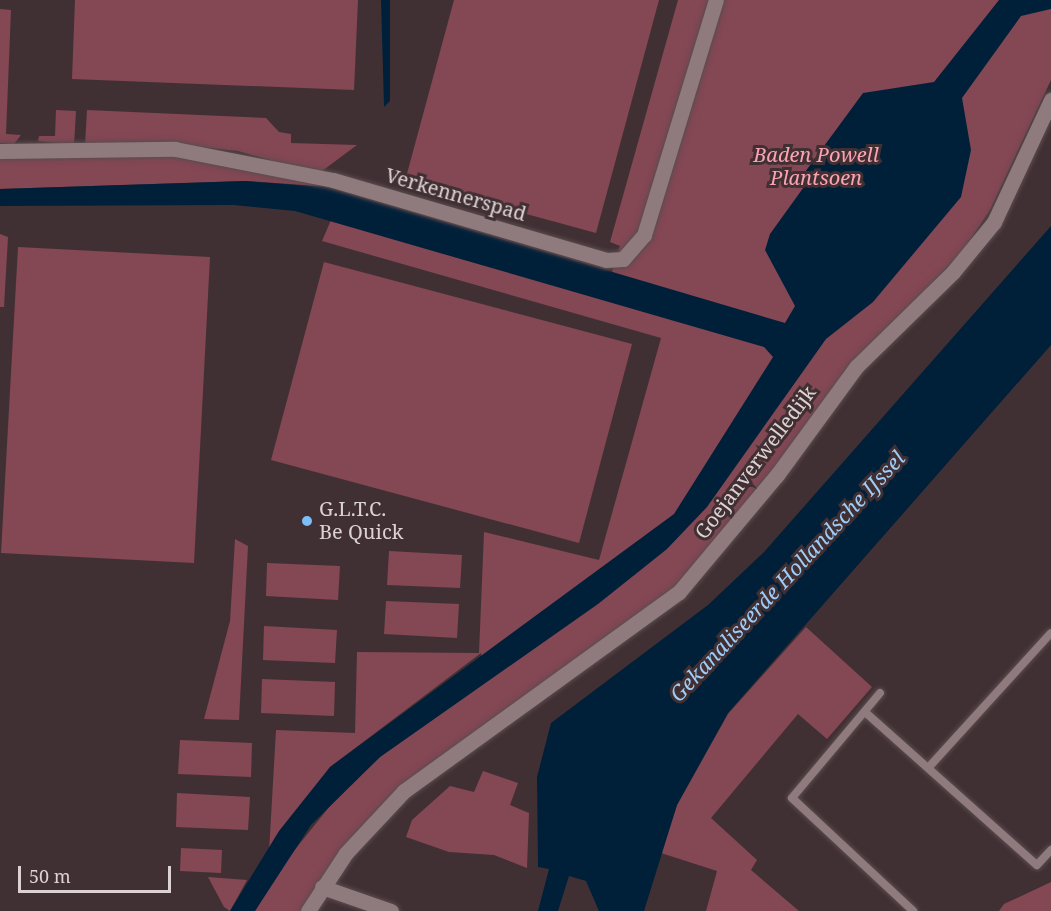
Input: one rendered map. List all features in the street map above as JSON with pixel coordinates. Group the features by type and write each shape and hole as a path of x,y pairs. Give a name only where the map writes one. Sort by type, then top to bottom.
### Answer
{"street":[{"name":"Verkennerspad","path":"0,151 175,148 333,180 606,260 624,259 644,235 716,0"},
{"name":"Goejanverwelledijk","path":"308,911 322,887 373,820 404,791 679,592 777,475 856,367 953,272 994,222 1051,100"},
{"path":"322,887 391,911"}],"lane":[{"path":"929,767 1051,633"},
{"path":"880,693 792,798 913,911"},
{"path":"865,711 1037,865 1051,850"}],"green space":[{"path":"75,0 358,0 354,90 72,79"},
{"path":"454,0 659,0 596,233 405,181"},
{"name":"Baden Powell Plantsoen","path":"678,0 1051,0 1051,80 990,210 962,252 856,362 724,537 671,593 436,766 301,911 255,911 285,862 334,801 380,757 486,682 481,653 330,767 269,852 276,730 355,733 357,652 479,653 484,532 599,560 661,338 322,241 331,220 676,321 609,282 620,246 610,242"},
{"path":"0,9 11,10 6,134 21,135 14,144 0,143"},
{"path":"56,110 76,111 74,145 38,141 39,136 55,136"},
{"path":"87,110 266,118 279,132 291,134 291,143 357,145 318,174 238,151 172,144 85,145"},
{"path":"154,150 295,177 319,186 245,181 0,189 0,159"},
{"path":"0,234 8,237 4,307 0,307"},
{"path":"18,247 210,257 194,563 1,553"},
{"path":"324,262 632,344 579,543 271,460"},
{"path":"235,539 248,546 239,720 204,719 230,621"},
{"path":"389,551 462,555 460,588 387,585"},
{"path":"267,563 340,566 338,600 266,596"},
{"path":"386,601 459,604 457,638 384,634"},
{"path":"264,626 337,630 335,663 263,660"},
{"path":"806,627 872,687 827,739 798,714 711,818 757,860 751,870 799,911 706,911 717,871 661,853 677,805 728,714"},
{"path":"262,679 335,682 334,716 261,713"},
{"path":"180,740 252,743 251,777 178,774"},
{"path":"483,771 518,783 510,805 529,813 527,868 494,855 449,852 406,837 412,820 450,786 474,792"},
{"path":"177,793 250,797 248,830 176,827"},
{"path":"181,848 222,850 221,873 180,871"},
{"path":"208,877 247,880 230,911 224,907"},
{"path":"1051,882 1051,911 999,911 1004,904"}],"water":[{"path":"381,0 390,0 390,101 384,107"},
{"path":"999,0 1051,0 1051,9 1021,16 962,98 971,150 961,197 873,302 826,339 707,507 667,549 598,604 380,757 311,825 255,911 230,911 279,831 330,767 674,514 773,357 764,347 295,211 234,205 0,206 0,189 245,181 325,187 785,323 795,306 765,250 770,234 806,184 805,172 863,93 934,82"},
{"name":"Gekanaliseerde Hollandsche IJssel","path":"1051,226 1051,345 728,713 677,805 644,911 599,911 586,881 569,876 558,911 538,911 549,869 538,867 537,777 551,723 708,605 764,552"}],"place":[{"name":"G.L.T.C. Be Quick","path":"307,521"}]}
